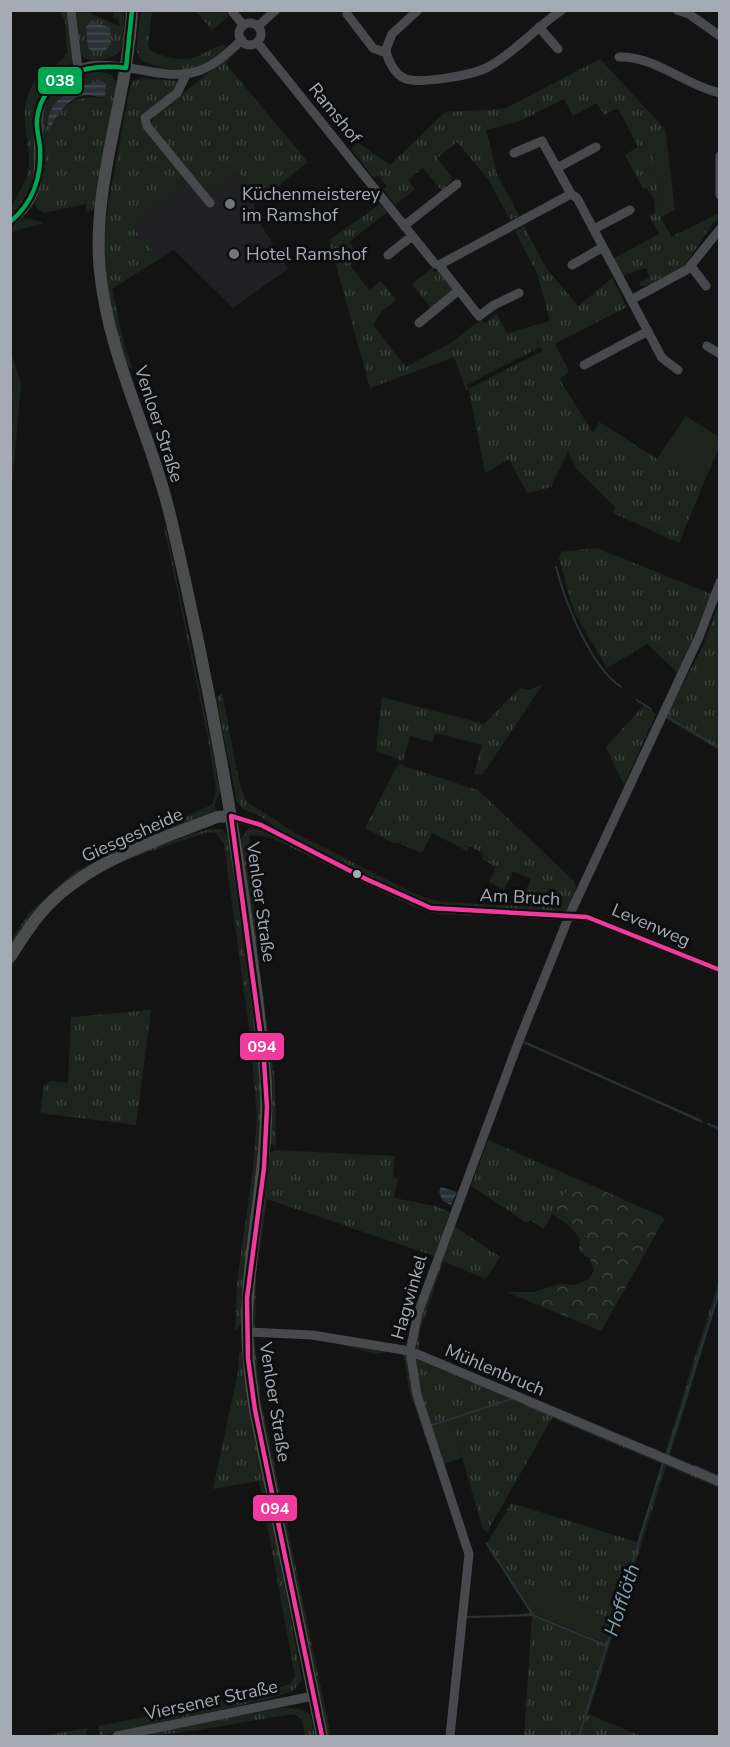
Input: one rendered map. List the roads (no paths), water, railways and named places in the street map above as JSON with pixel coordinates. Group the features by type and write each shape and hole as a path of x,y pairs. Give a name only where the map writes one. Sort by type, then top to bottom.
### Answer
{"main road":[{"name":"Venloer Straße","path":"132,10 126,68 103,196 100,270 105,308 122,371 170,515 227,782 264,1061 267,1107 264,1168 249,1275 247,1332 255,1410 322,1737"},
{"name":"Giesgesheide","path":"10,957 47,906 84,876 106,863 207,821 231,816"}],"street":[{"path":"71,10 78,69"},
{"path":"258,26 276,10"},
{"path":"418,10 392,34 387,42 386,53 393,68 404,78 414,80 465,75 486,69 506,56 562,10"},
{"path":"677,10 689,14 720,36"},
{"path":"232,11 243,25"},
{"path":"347,14 373,48 386,53"},
{"path":"253,23 258,26 261,33 257,42 251,45 242,40 239,33 243,25 253,23"},
{"path":"539,27 558,49"},
{"path":"10,222 23,210 33,193 40,171 37,122 39,107 54,83 78,69 96,65 187,73 201,70 218,61 242,40"},
{"name":"Ramshof","path":"257,42 479,316 494,305 519,293"},
{"path":"619,57 649,61 701,89 720,93"},
{"path":"187,73 177,93 145,118 147,126 210,203"},
{"path":"514,153 542,141 571,194 577,198 662,358 678,370"},
{"path":"557,168 596,147"},
{"path":"720,156 720,195"},
{"path":"404,226 457,184"},
{"path":"439,265 571,194"},
{"path":"594,229 630,210"},
{"path":"631,300 691,266 720,229"},
{"path":"388,255 412,236"},
{"path":"572,265 603,247"},
{"path":"691,266 706,286"},
{"path":"419,323 459,290"},
{"path":"584,365 648,331"},
{"path":"706,346 720,354"},
{"name":"Am Bruch","path":"231,816 261,825 376,884 431,908 569,916 699,638 720,582"},
{"name":"Levenweg","path":"569,916 586,917 604,922 720,970"},
{"name":"Hagwinkel","path":"450,1737 470,1554 417,1395 410,1351 418,1313 436,1260 569,916"},
{"name":"Mühlenbruch","path":"247,1332 312,1335 410,1351 720,1482"},
{"name":"Viersener Straße","path":"117,1737 313,1696"}],"waterway":[{"path":"556,567 572,615 589,649 599,664 621,687"},
{"path":"637,700 651,709"},
{"path":"667,717 720,748"},
{"path":"526,1043 701,1121"},
{"path":"708,1124 720,1129"},
{"name":"Hofflöth","path":"670,1456 667,1455 720,1289"},
{"path":"432,1425 512,1399"},
{"path":"528,1406 552,1416"},
{"path":"560,1419 614,1442"},
{"name":"Hofflöth","path":"579,1736 663,1463"},
{"path":"695,1466 720,1477"},
{"path":"487,1544 533,1615 607,1646"},
{"path":"468,1617 532,1615"}],"place":[{"name":"Küchenmeisterey im Ramshof","path":"230,204"},
{"name":"Hotel Ramshof","path":"234,254"}]}
